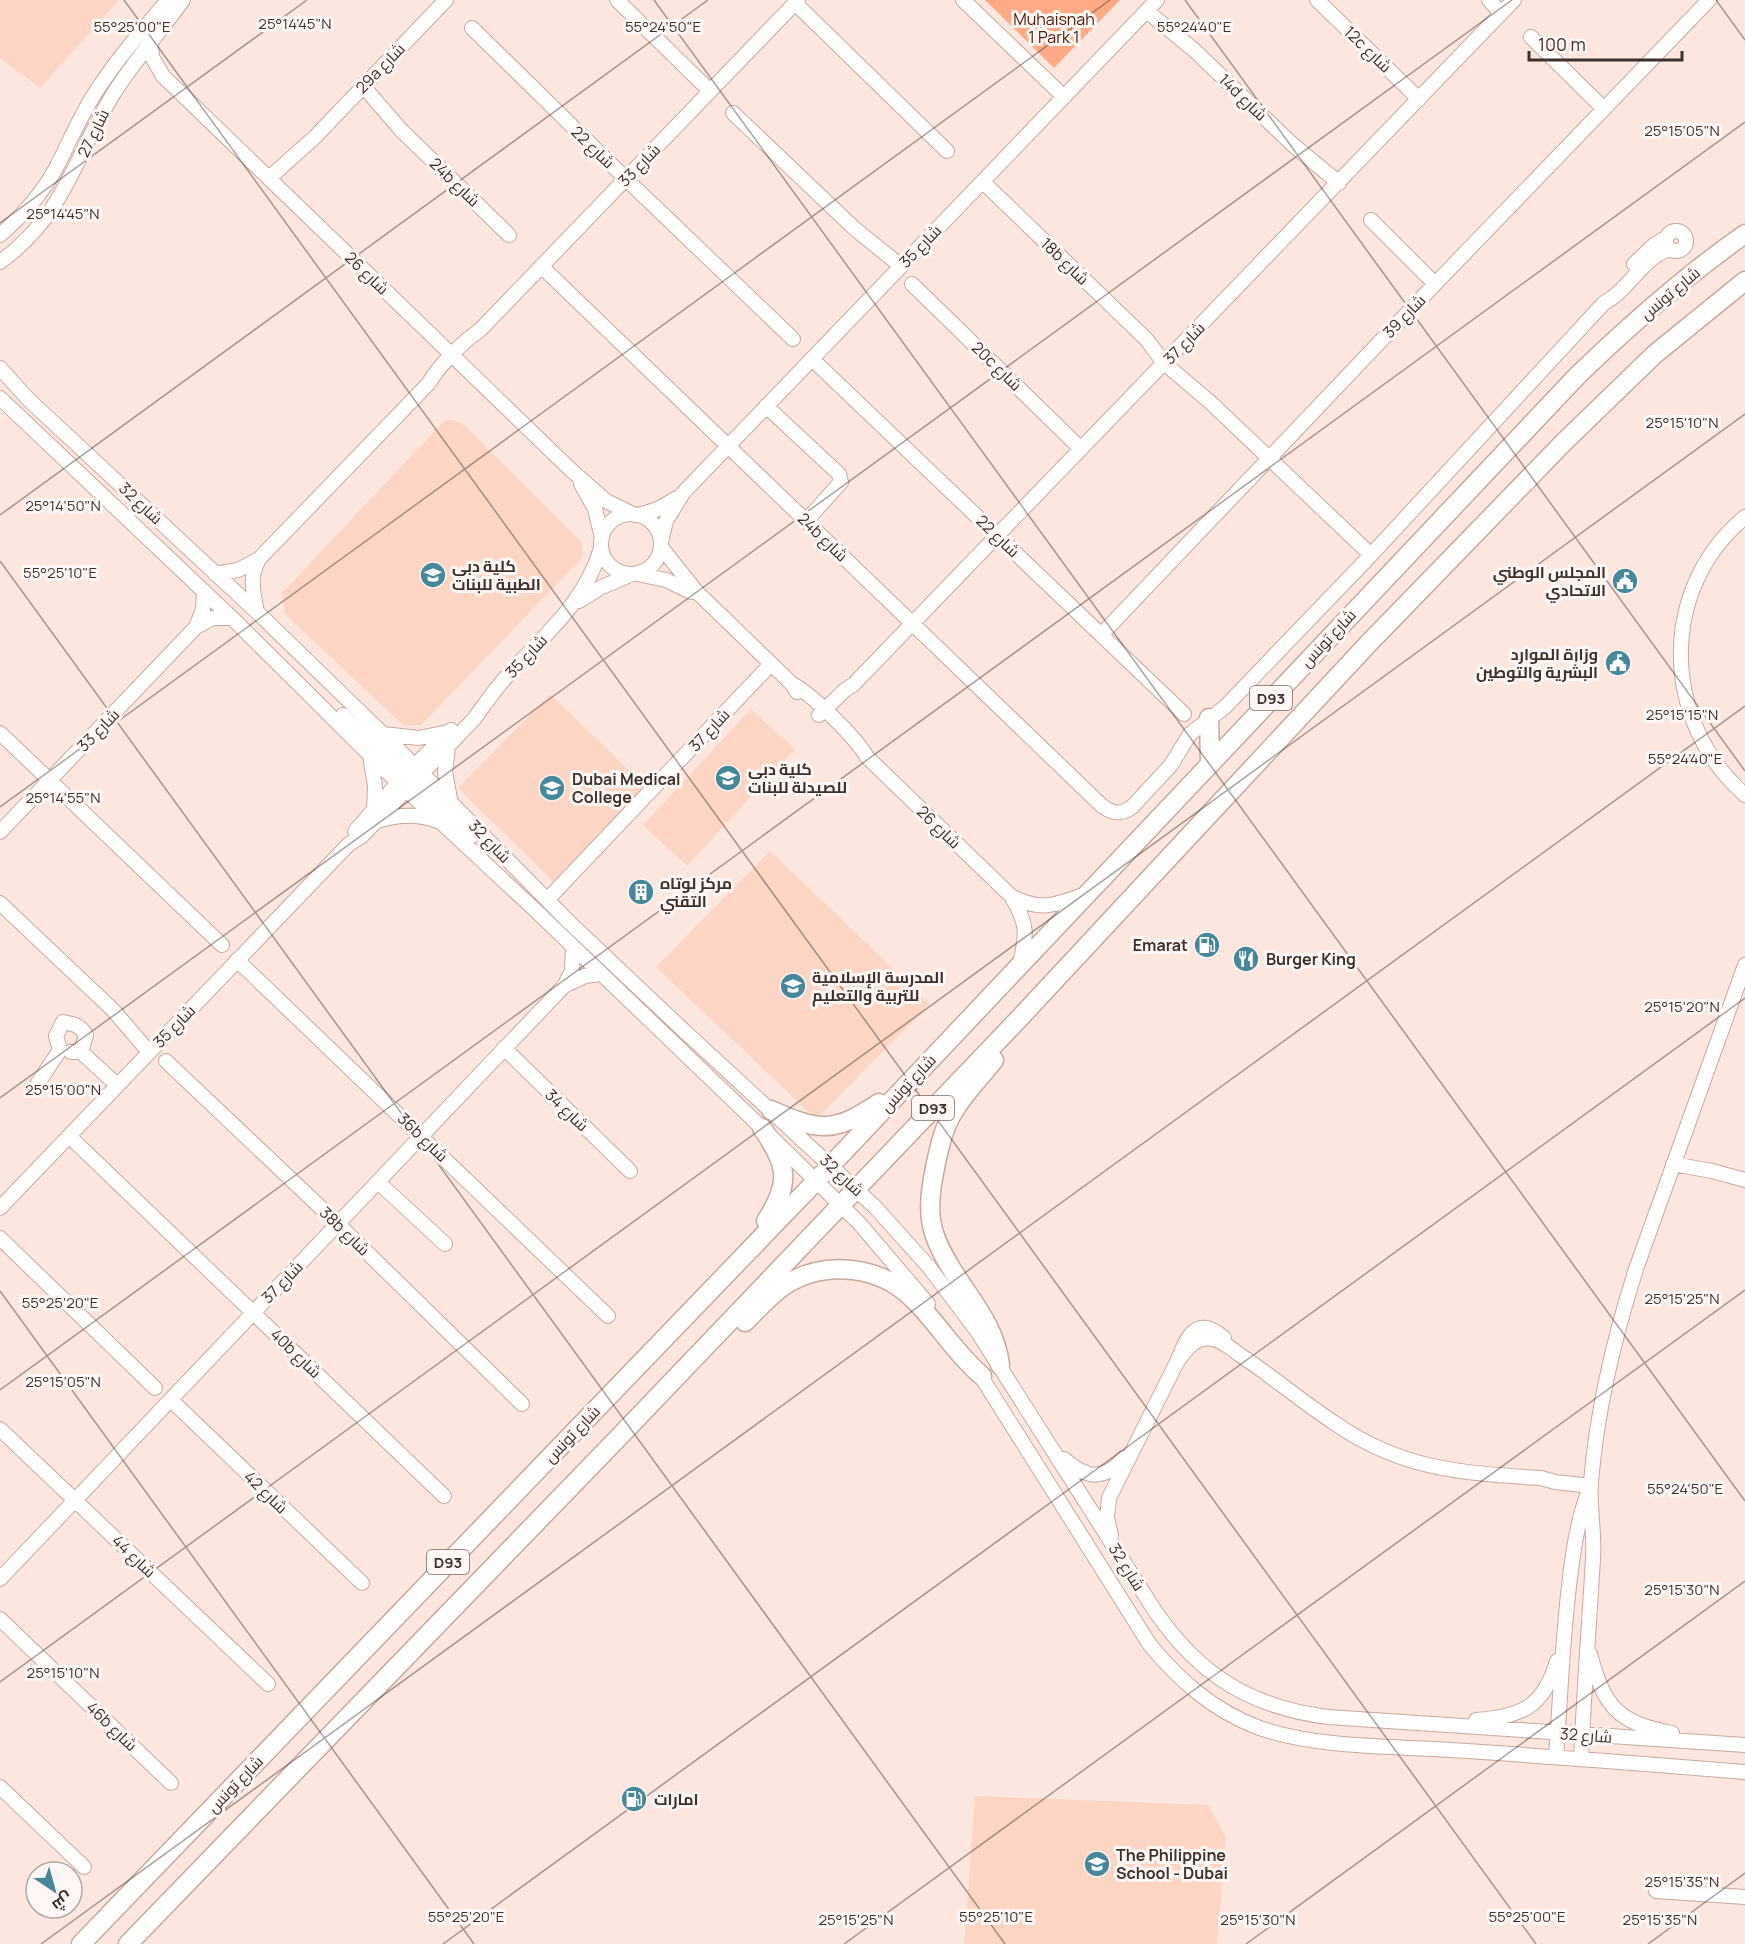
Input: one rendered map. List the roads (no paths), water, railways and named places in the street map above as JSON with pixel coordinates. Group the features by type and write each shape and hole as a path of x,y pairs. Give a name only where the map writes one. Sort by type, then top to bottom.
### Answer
{"main road":[{"name":"شارع تونس","path":"81,1944 816,1181 1578,375 1627,328 1678,285 1745,234"},
{"name":"شارع تونس","path":"128,1944 620,1436 1014,1024 1368,644 1571,435 1655,354 1745,281"},
{"path":"1209,726 1210,763"},
{"path":"1000,1365 991,1330 942,1253 934,1236 929,1201 940,1144 949,1120 963,1097 1002,1049 1014,1024"},
{"path":"771,1110 806,1125 834,1125 852,1120 903,1087"},
{"path":"746,1252 776,1206 783,1187 783,1167 780,1156 762,1128"},
{"path":"620,1436 667,1401 775,1292 799,1278 825,1271 864,1272 898,1286 916,1301 958,1354 982,1376"}],"street":[{"name":"شارع 27","path":"0,235 22,214 56,169 80,118 105,77 168,0"},
{"name":"شارع 27","path":"0,262 26,240 57,203 70,182 95,126 127,75 183,0"},
{"path":"617,0 710,91"},
{"path":"963,0 1064,97"},
{"name":"12c شارع","path":"1317,0 1419,99"},
{"path":"1489,0 1506,5"},
{"name":"شارع 39","path":"1101,635 1709,0"},
{"name":"29a شارع","path":"272,182 440,2"},
{"path":"796,2 947,151"},
{"name":"شارع 33","path":"257,612 252,586 255,567 260,559 429,382 439,378 454,358 474,342 480,330 796,2"},
{"name":"شارع 35","path":"661,545 666,521 683,493 1153,5"},
{"name":"14d شارع","path":"1153,5 1194,50 1335,186"},
{"name":"شارع 37","path":"824,716 846,699 853,685 1419,99 1506,5"},
{"name":"شارع 22","path":"472,28 794,339"},
{"path":"1532,37 1604,109"},
{"name":"شارع 26","path":"151,42 152,57 163,76 571,470 606,501 637,515"},
{"path":"127,75 149,71 163,76"},
{"name":"24b شارع","path":"360,90 508,235"},
{"path":"733,112 898,270"},
{"name":"18b شارع","path":"983,182 1371,555"},
{"path":"0,246 10,236 22,214"},
{"path":"1371,220 1435,284"},
{"path":"1209,726 1604,303 1617,294 1668,243"},
{"name":"24b شارع","path":"541,266 1104,808 1116,813 1129,810 1171,765 1190,734 1209,726"},
{"name":"20c شارع","path":"912,284 1081,449"},
{"name":"شارع 22","path":"812,359 1184,714"},
{"name":"شارع 32","path":"0,371 257,612 383,734 442,823 859,1223 910,1282 982,1376 1150,1645 1178,1676 1215,1706 1258,1727 1304,1739 1745,1772"},
{"name":"شارع 32","path":"0,398 232,618 370,755 451,801 547,900 681,1028 856,1188 928,1267 972,1323 1169,1633 1206,1670 1251,1698 1301,1713 1743,1745"},
{"path":"766,406 839,474 841,482 806,521"},
{"name":"شارع 26","path":"571,470 595,509 602,543"},
{"name":"شارع 35","path":"637,515 658,509 683,493"},
{"path":"637,515 654,526 661,545 653,564 634,574 615,570 608,564 602,543 605,530 617,518 637,515"},
{"path":"1745,517 1720,541 1698,577 1685,613 1680,651 1684,689 1698,733 1720,770 1745,795"},
{"name":"شارع 35","path":"411,778 448,747 474,719 482,705 571,608 589,580 602,543"},
{"name":"شارع 26","path":"661,545 677,570 706,601 792,684 806,693 855,749 867,757 1011,896 1022,903 1043,907 1086,894"},
{"name":"شارع 33","path":"215,574 238,570 260,559"},
{"name":"شارع 26","path":"634,574 673,583 706,601"},
{"name":"شارع 35","path":"571,608 600,588 634,574"},
{"name":"شارع 33","path":"196,627 203,610 204,591"},
{"name":"شارع 33","path":"0,832 196,627 213,618 232,618"},
{"name":"شارع 37","path":"547,900 771,664"},
{"name":"شارع 35","path":"0,1208 349,844 355,830 375,815 411,778 450,731 482,705"},
{"path":"321,706 340,713 499,862 516,869"},
{"path":"383,734 419,738 450,731"},
{"path":"0,733 222,945"},
{"path":"448,747 445,772 451,801"},
{"path":"370,755 374,776 375,815 426,817 442,823"},
{"name":"شارع 26","path":"1011,896 1022,914 1026,933 1020,964"},
{"path":"0,903 153,1048"},
{"name":"شارع 37","path":"0,1579 564,986 572,971 573,947"},
{"name":"36b شارع","path":"237,960 422,1135 608,1316"},
{"name":"شارع 37","path":"564,986 585,976 600,974"},
{"path":"1556,1757 1563,1639 1576,1536 1591,1481 1601,1410 1615,1340 1636,1269 1743,974"},
{"path":"38,1083 60,1050 56,1036 63,1022 76,1025 86,1035 81,1052"},
{"name":"شارع 34","path":"504,1048 630,1171"},
{"path":"60,1050 81,1052 117,1085"},
{"name":"38b شارع","path":"166,1061 338,1224 522,1404"},
{"name":"40b شارع","path":"69,1136 444,1496"},
{"path":"1674,1161 1703,1166 1712,1171 1745,1180"},
{"path":"378,1182 445,1244"},
{"path":"0,1238 155,1388"},
{"path":"1116,1549 1109,1528 1107,1508 1113,1488 1177,1362 1195,1342 1211,1338 1221,1342 1260,1369 1340,1428 1397,1456 1452,1471 1541,1478 1555,1482 1591,1481"},
{"name":"شارع 42","path":"171,1400 362,1583"},
{"name":"شارع 44","path":"0,1429 268,1684"},
{"path":"1056,1454 1080,1471 1098,1475 1107,1473 1115,1467 1133,1448"},
{"path":"1581,1759 1586,1642 1594,1537 1591,1481"},
{"name":"46b شارع","path":"0,1619 171,1783"},
{"path":"1428,1723 1499,1718 1514,1715 1527,1708 1548,1686 1563,1639"},
{"path":"1586,1642 1602,1693 1624,1717 1654,1730 1743,1745"},
{"path":"0,1787 77,1860"},
{"path":"1656,1891 1745,1897"}],"place":[{"name":"كلية دبي الطبية للبنات","path":"433,575"},
{"name":"المجلس الوطني الاتحادي","path":"1625,581"},
{"name":"وزارة الموارد البشرية والتوطين","path":"1618,663"},
{"name":"كلية دبي للصيدلة للبنات","path":"728,778"},
{"name":"Dubai Medical College","path":"552,788"},
{"name":"مركز لوتاه التقني","path":"641,892"},
{"name":"Emarat","path":"1207,945"},
{"name":"Burger King","path":"1246,959"},
{"name":"المدرسة الإسلامية للتربية والتعليم","path":"793,986"},
{"name":"امارات","path":"634,1799"},
{"name":"The Philippine School - Dubai","path":"1097,1864"}],"park label":[{"name":"Muhaisnah 1 Park 1","path":"1054,28"}]}
